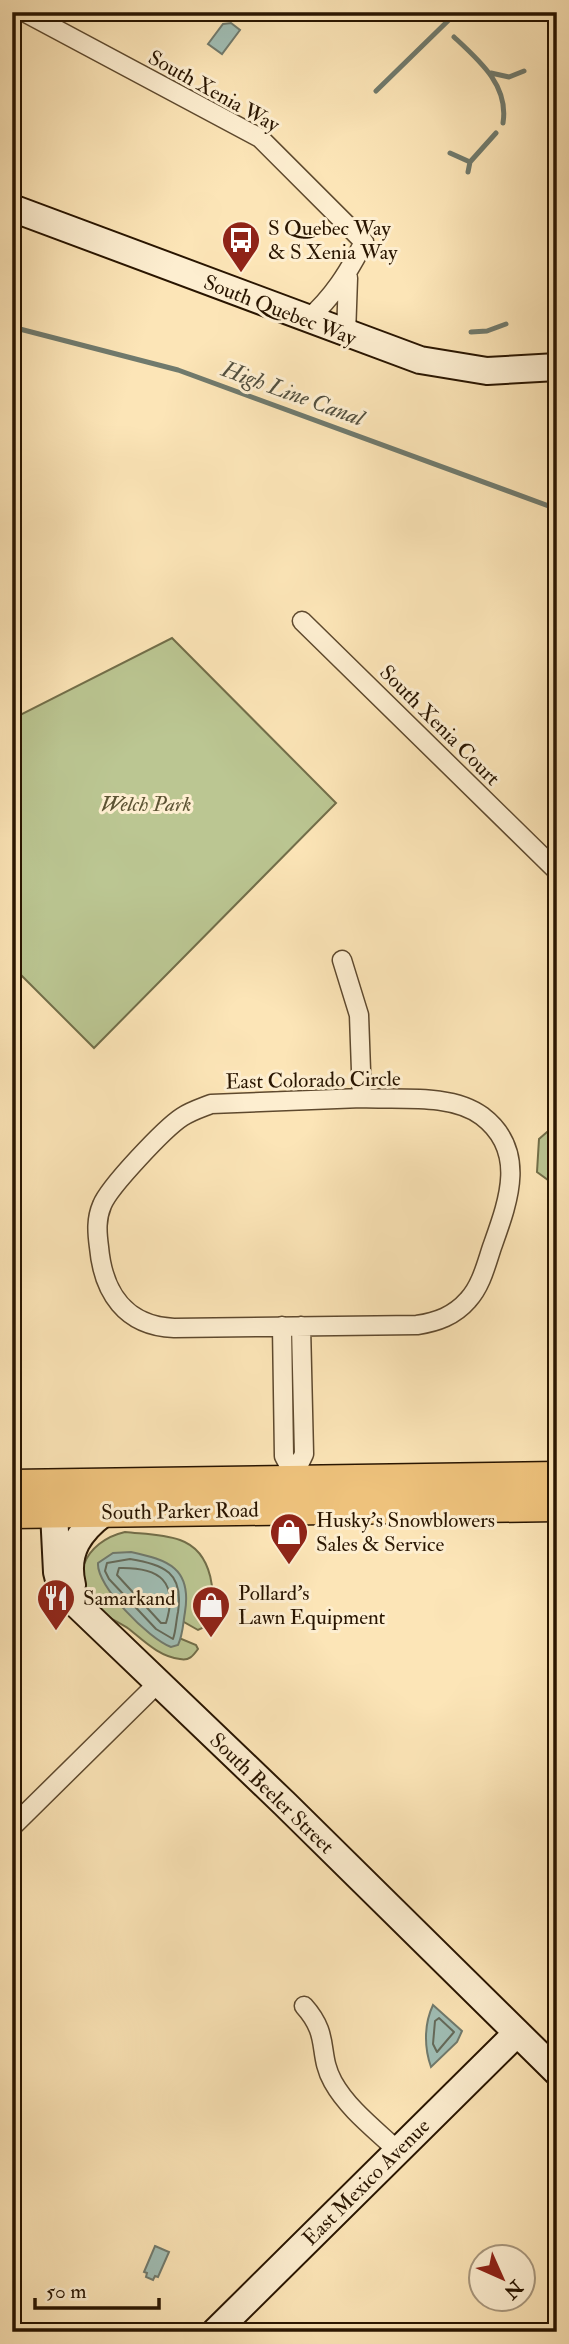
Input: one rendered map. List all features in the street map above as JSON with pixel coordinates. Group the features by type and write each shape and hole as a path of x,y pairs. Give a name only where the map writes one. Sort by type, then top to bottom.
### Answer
{"main road":[{"name":"South Parker Road","path":"12,1513 53,1498 557,1477"},
{"name":"South Parker Road","path":"12,1485 105,1512 295,1489 557,1506"}],"street":[{"name":"South Xenia Way","path":"23,12 266,143 364,242 348,275 324,306 307,320"},
{"name":"South Quebec Way","path":"12,208 345,335 420,360 457,368 508,372 557,367"},
{"name":"South Xenia Way","path":"345,335 348,275"},
{"name":"South Xenia Court","path":"302,621 553,861"},
{"path":"342,960 359,1015 362,1098"},
{"name":"East Colorado Circle","path":"362,1098 448,1103 481,1115 504,1142 510,1159 509,1199 481,1278 468,1300 441,1320 417,1325 282,1326 161,1328 128,1313 110,1293 101,1270 97,1226 103,1202 174,1124 195,1110 211,1104 362,1098"},
{"path":"282,1326 284,1456 295,1489"},
{"path":"295,1489 304,1454 301,1326"},
{"name":"South Beeler Street","path":"53,1498 54,1553 60,1584 89,1617 557,2072"},
{"path":"89,1617 72,1587 69,1560 83,1531 105,1512"},
{"path":"12,1827 158,1683"},
{"path":"304,2006 320,2027 328,2070 339,2092 398,2151"},
{"name":"East Mexico Avenue","path":"215,2332 517,2033"}],"green space":[{"name":"Welch Park","path":"172,638 336,803 94,1048 12,966 12,719"},
{"path":"547,1132 557,1133 557,1181 548,1180 537,1172 539,1139"},
{"path":"125,1532 180,1540 200,1554 206,1565 213,1602 209,1625 198,1630 182,1621 167,1633 196,1645 198,1649 188,1659 173,1658 153,1648 101,1612 84,1588 84,1564 90,1553 99,1544"}],"water":[{"path":"231,23 240,30 222,54 208,44 223,24"},
{"path":"131,1552 166,1563 181,1576 186,1597 183,1629 178,1645 171,1647 150,1634 125,1611 105,1585 98,1563 113,1553"},
{"path":"433,2005 462,2031 457,2042 431,2067 426,2036"},
{"path":"155,2246 169,2252 158,2277 155,2276 153,2280 146,2277 147,2273 144,2272"}],"waterway":[{"path":"376,91 457,12"},
{"path":"454,37 483,65 497,86 502,97 503,123"},
{"path":"491,73 509,77 524,71"},
{"path":"468,172 470,162 496,133"},
{"path":"450,153 470,162"},
{"path":"471,332 487,331 506,324"},
{"name":"High Line Canal","path":"12,327 178,370 557,509"}],"place":[{"name":"S Quebec Way & S Xenia Way","path":"241,274"},
{"name":"Husky's Snowblowers Sales & Service","path":"289,1566"},
{"name":"Samarkand","path":"56,1632"},
{"name":"Pollard's Lawn Equipment","path":"211,1639"}]}
